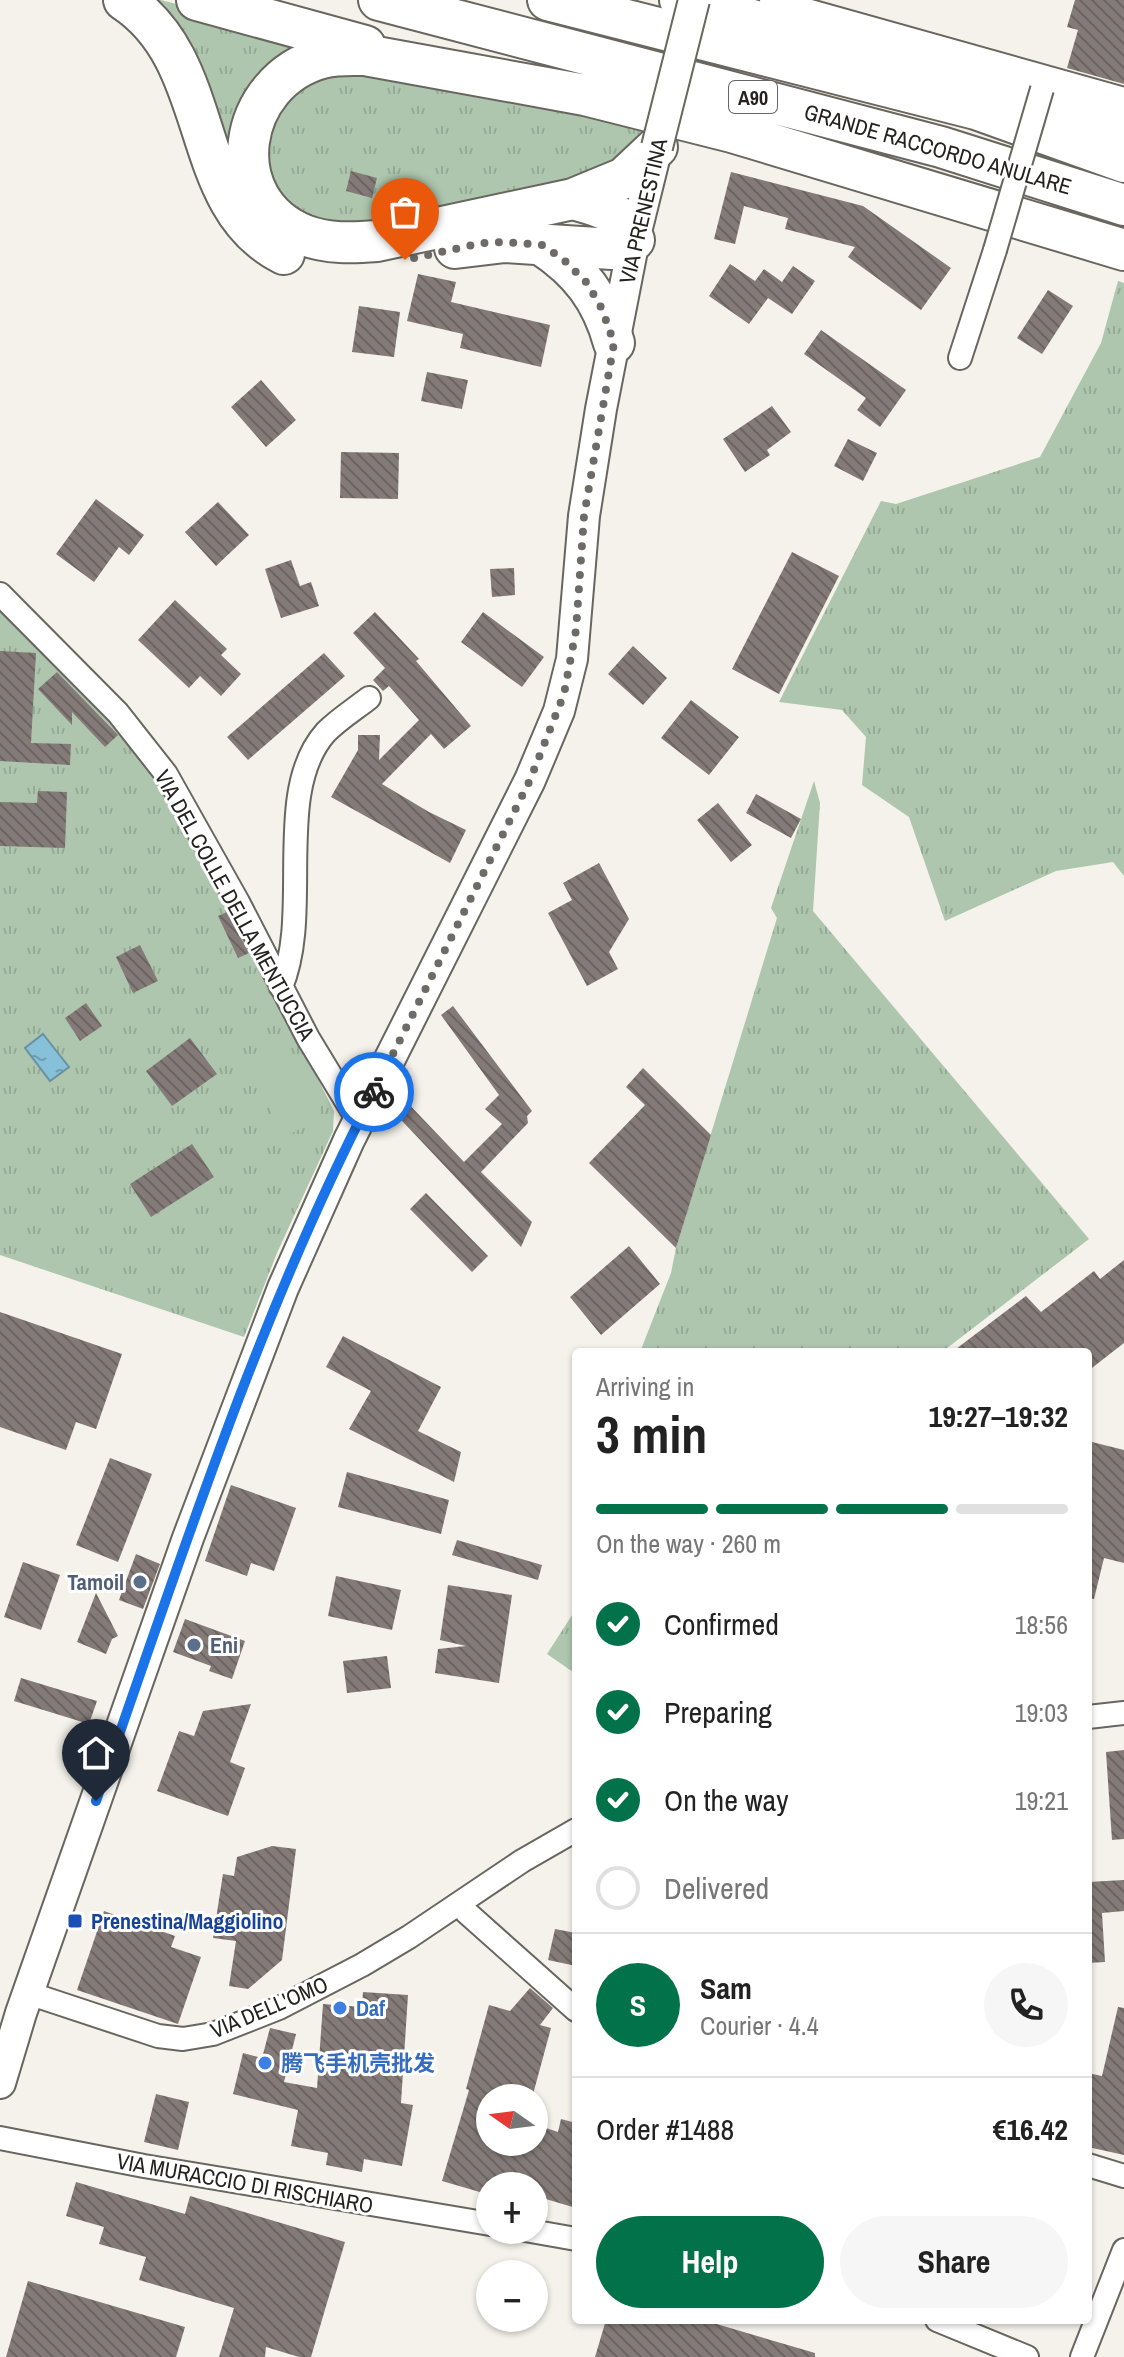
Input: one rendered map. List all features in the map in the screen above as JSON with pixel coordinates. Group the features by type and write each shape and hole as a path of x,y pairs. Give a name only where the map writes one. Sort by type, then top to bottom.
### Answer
{"highway":[{"path":"124,0 151,22 174,54 191,91 222,185 235,210 260,238 278,251 311,264 347,269 372,268 482,243 612,249 634,240 629,228 617,215 573,199"},
{"path":"197,0 450,69"},
{"name":"GRANDE RACCORDO ANULARE","path":"379,0 941,147 1124,205"},
{"name":"GRANDE RACCORDO ANULARE","path":"548,0 976,109 1124,162"},
{"path":"680,0 1124,123"},
{"path":"657,147 624,178 573,199 377,241 354,243 331,242 303,235 279,219 268,209 252,178 248,160 249,133 260,103 273,86 291,73 324,57 365,55 585,95 732,132 1124,250"},
{"path":"542,245 563,259 587,283 602,309 614,343"}],"main road":[{"name":"VIA PRENESTINA","path":"0,2083 4,2051 28,1993 188,1538 259,1349 306,1234 530,780 564,694 576,630 586,501 614,343 634,240 694,0"}],"street":[{"path":"771,0 1044,83 1124,99"},
{"path":"960,358 1044,83"},
{"name":"VIA DEL COLLE DELLA MENTUCCIA","path":"0,594 118,713 154,756 231,889 308,1038 359,1122"},
{"path":"281,987 290,961 295,930 297,822 303,778 315,749 327,732 369,698"},
{"path":"1092,1717 1124,1713"},
{"name":"VIA DELL'OMO","path":"28,1993 158,2036 194,2038 221,2031 316,1990 409,1937 522,1861 572,1832"},
{"path":"460,1903 466,1912 572,2006"},
{"name":"VIA MURACCIO DI RISCHIARO","path":"0,2138 144,2166 476,2222"},
{"path":"1092,2166 1124,2176"},
{"path":"548,2234 572,2238"},
{"path":"1082,2357 1124,2250"},
{"path":"947,2324 1027,2357"}],"green space":[{"path":"147,0 161,0 325,43 305,51 242,183"},
{"path":"384,68 641,130 622,156 595,172 359,231 319,227 273,192 265,175 265,128 313,71"},
{"path":"1118,281 1124,283 1124,876 1113,862 1056,871 945,921 909,817 862,785 866,737 842,710 779,702 881,501 896,504 1040,457 1101,343"},
{"path":"0,609 131,737 152,767 275,993 334,1111 333,1131 277,1253 244,1337 0,1255"},
{"path":"814,781 820,803 813,911 1089,1239 947,1348 642,1348 671,1273 777,918 771,908"},
{"path":"283,1039 323,1117 284,1137 245,1059"},
{"path":"572,1615 572,1671 547,1654"}],"water":[{"path":"43,1034 69,1067 50,1081 25,1048"}],"building":[{"path":"1075,0 1124,0 1124,84 1067,68 1078,30 1067,27"},
{"path":"351,171 377,178 372,198 346,191"},
{"path":"731,172 863,206 951,268 921,310 848,257 855,247 785,229 788,218 744,206 735,244 714,239"},
{"path":"730,264 755,281 764,269 782,282 793,266 815,281 792,314 768,298 749,324 709,296"},
{"path":"418,274 456,282 451,302 550,325 541,367 460,348 463,334 407,321"},
{"path":"1048,290 1073,306 1042,354 1017,338"},
{"path":"359,306 400,312 394,357 352,352"},
{"path":"821,330 906,390 880,427 857,410 866,398 804,354"},
{"path":"427,372 468,380 462,409 421,401"},
{"path":"261,380 296,420 266,447 231,407"},
{"path":"772,406 791,432 767,450 770,455 745,472 723,439"},
{"path":"848,439 877,453 863,481 834,466"},
{"path":"341,452 399,453 398,499 340,498"},
{"path":"96,499 144,535 129,555 119,547 94,582 56,554"},
{"path":"218,502 249,535 216,566 185,532"},
{"path":"792,552 839,576 779,694 732,669"},
{"path":"291,560 300,586 311,582 319,606 281,618 265,569"},
{"path":"514,568 515,595 492,597 490,569"},
{"path":"175,600 227,649 221,655 241,674 221,696 200,676 189,688 138,640"},
{"path":"375,612 419,659 416,661 471,726 444,749 431,734 382,784 466,830 450,863 331,797 358,750 358,735 380,735 379,760 419,720 389,686 383,691 373,680 385,668 353,633"},
{"path":"483,612 544,657 522,687 461,642"},
{"path":"633,646 667,678 643,705 608,674"},
{"path":"0,651 36,653 31,743 71,744 70,765 0,761"},
{"path":"324,653 345,676 248,760 227,737"},
{"path":"57,672 118,735 105,747 72,712 72,725 38,689"},
{"path":"691,700 739,737 709,775 661,738"},
{"path":"38,791 67,792 65,848 0,846 0,802 37,803"},
{"path":"756,794 801,819 791,838 746,813"},
{"path":"718,803 752,845 731,862 697,820"},
{"path":"599,863 629,919 609,952 618,969 587,986 548,913 572,900 563,883"},
{"path":"227,912 249,953 238,958 218,916"},
{"path":"140,945 158,981 133,993 116,957"},
{"path":"86,1003 102,1026 80,1041 65,1018"},
{"path":"453,1006 532,1111 527,1116 528,1123 481,1172 532,1222 521,1247 389,1107 401,1096 464,1162 502,1124 485,1109 499,1095 441,1015"},
{"path":"190,1038 217,1074 172,1106 146,1071"},
{"path":"643,1068 711,1135 676,1248 589,1163 645,1105 626,1087"},
{"path":"192,1144 214,1177 151,1217 130,1184"},
{"path":"426,1193 488,1256 472,1272 410,1209"},
{"path":"629,1246 660,1284 601,1335 570,1297"},
{"path":"1124,1260 1124,1343 1092,1368 1092,1348 957,1348 1026,1296 1041,1312 1094,1271 1100,1279"},
{"path":"0,1312 122,1354 96,1429 76,1422 66,1450 0,1427"},
{"path":"343,1336 441,1387 418,1431 461,1452 454,1482 349,1429 371,1391 326,1367"},
{"path":"1092,1442 1124,1450 1124,1563 1104,1558 1094,1599"},
{"path":"110,1458 152,1474 118,1562 76,1545"},
{"path":"347,1472 449,1500 441,1534 338,1507"},
{"path":"231,1485 296,1508 274,1571 251,1563 247,1576 205,1561"},
{"path":"457,1540 542,1565 538,1580 452,1555"},
{"name":"Tamoil","path":"136,1554 160,1564 143,1609 119,1600"},
{"path":"23,1562 60,1575 41,1630 4,1617"},
{"path":"336,1576 401,1590 392,1630 328,1616"},
{"path":"448,1585 512,1595 499,1683 435,1673 438,1649 466,1646 440,1640"},
{"path":"96,1593 118,1636 112,1639 106,1654 77,1642"},
{"path":"185,1619 245,1641 232,1679 209,1671 211,1666 173,1652"},
{"path":"387,1656 391,1688 347,1693 343,1661"},
{"path":"21,1678 97,1701 89,1724 14,1701"},
{"path":"251,1704 230,1762 245,1768 228,1816 157,1791 179,1731 194,1736 203,1711"},
{"path":"1124,1750 1124,1839 1112,1840 1106,1752"},
{"path":"272,1846 296,1849 282,1960 248,1989 229,1986 236,1941 213,1938 223,1874 234,1876 237,1857"},
{"path":"1124,1880 1124,1911 1102,1913 1105,1962 1092,1963 1092,1882"},
{"path":"104,1911 175,1936 171,1947 201,1957 178,2024 77,1990"},
{"path":"555,1929 572,1932 572,1965 548,1960"},
{"path":"530,1988 553,2008 540,2025 551,2028 536,2084 476,2084 476,2156 548,2156 548,2129 558,2132 561,2119 572,2122 572,2207 548,2200 548,2172 476,2172 476,2191 442,2181 469,2090 466,2089 489,2005 510,2011"},
{"path":"363,1992 408,1995 401,2103 413,2105 402,2166 364,2159 362,2172 326,2165 328,2153 291,2146 298,2110 233,2094 243,2053 262,2058 270,2028 296,2034 284,2082 317,2088 323,2004 362,2007"},
{"path":"1118,2007 1124,2008 1124,2155 1092,2148 1092,2074 1102,2076"},
{"path":"156,2094 189,2102 178,2150 144,2142"},
{"path":"76,2182 185,2214 190,2196 345,2242 311,2357 299,2357 266,2347 265,2357 219,2357 234,2308 139,2280 146,2257 99,2244 104,2227 66,2216"},
{"path":"28,2281 185,2327 176,2357 6,2357"},
{"path":"605,2324 717,2324 815,2353 815,2357 595,2357"}],"way so far":[{"path":"374,1092 530,780 564,694 576,630 584,516 614,343 602,309 587,283 563,259 542,245 482,243 405,260"}],"place":[{"name":"Tamoil","path":"140,1582"},
{"name":"Eni","path":"194,1645"},
{"name":"Prenestina/Maggiolino","path":"75,1921"},
{"name":"Daf","path":"340,2008"},
{"name":"腾飞手机壳批发","path":"265,2063"}],"route":[{"path":"96,1801 188,1538 259,1349 306,1234 374,1092"}]}
